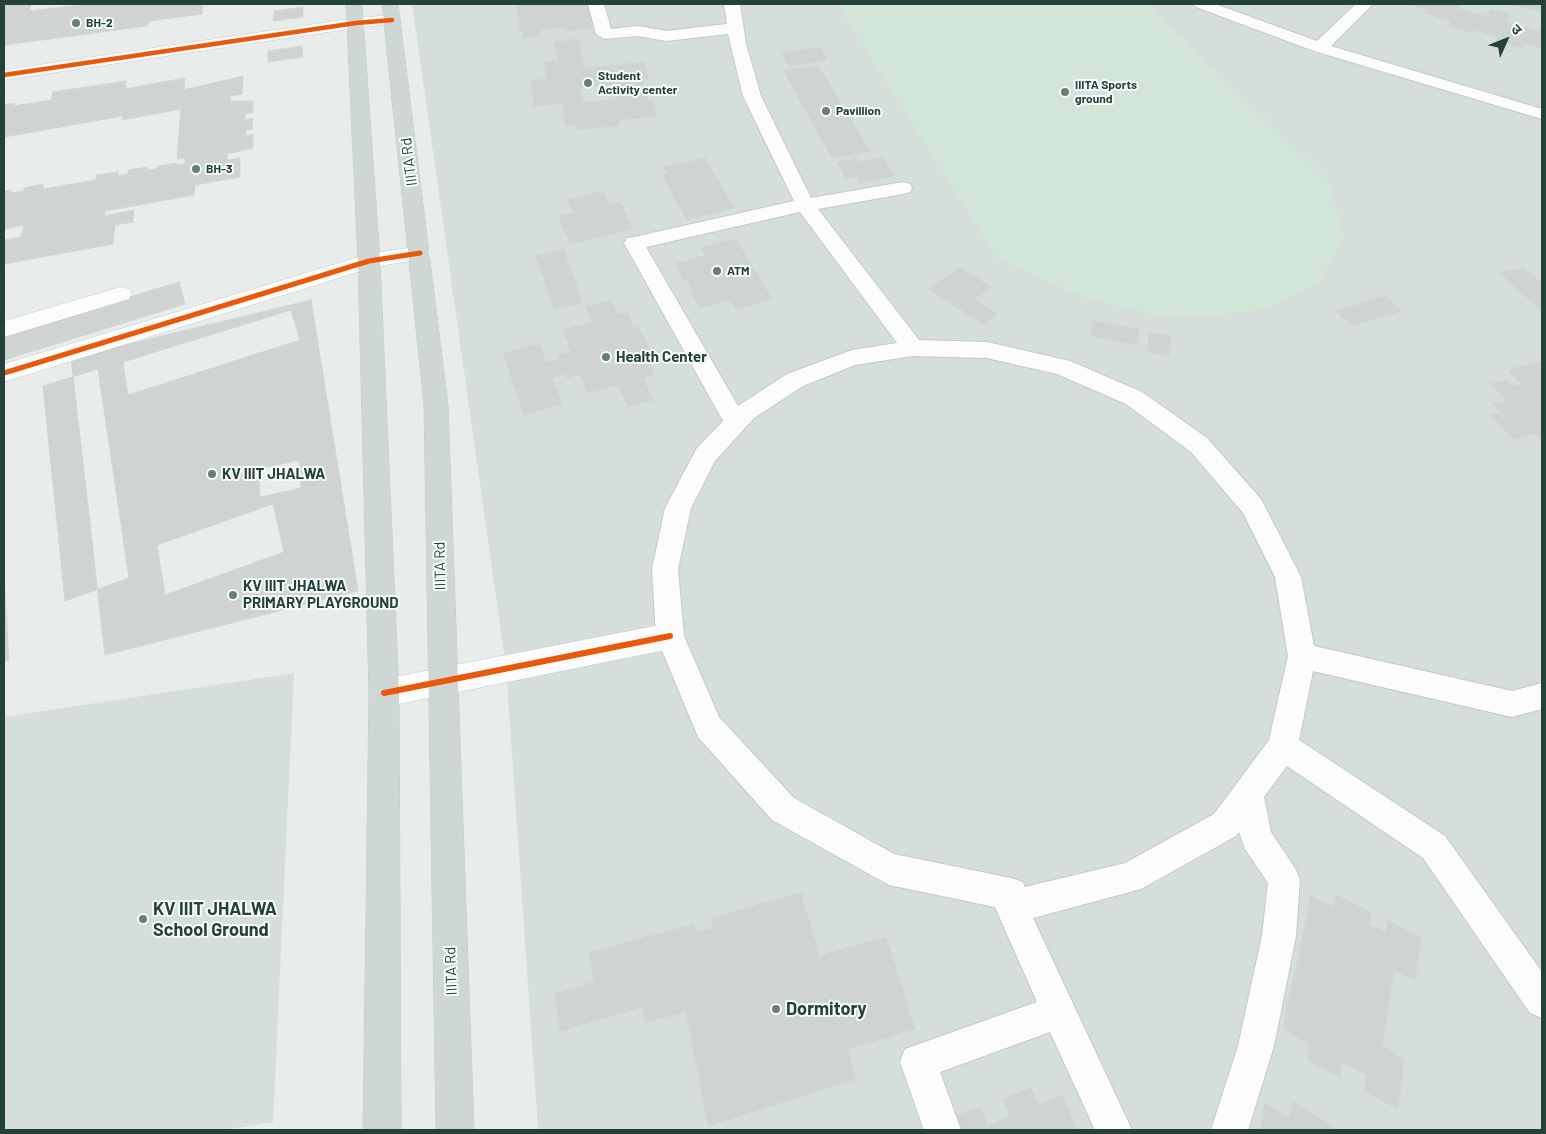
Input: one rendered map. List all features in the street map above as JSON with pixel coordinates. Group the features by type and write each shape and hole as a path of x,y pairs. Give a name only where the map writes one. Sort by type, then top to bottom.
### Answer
{"main road":[{"name":"IIITA Rd","path":"391,12 436,405 455,1130"},
{"path":"355,13 370,262 384,693 382,1130"}],"street":[{"path":"4,75 355,13 391,12"},
{"path":"4,373 370,262 420,253"},
{"path":"4,329 121,294"},
{"path":"384,693 670,636"}],"lane":[{"path":"596,4 604,34 638,31 666,36 736,28"},
{"path":"732,4 752,96 805,205 913,348"},
{"path":"1201,4 1320,48 1542,114"},
{"path":"1320,48 1365,4"},
{"path":"736,423 634,244 805,205 903,188"},
{"path":"1011,907 1130,878 1225,825 1283,746 1302,656 1288,577 1252,506 1199,445 1134,398 1062,367 987,350 913,348 852,358 795,380 746,412 706,455 678,508 665,569 670,636 708,727 783,809 889,869 1011,894 1011,907 1114,1130"},
{"path":"1302,656 1512,704 1542,696"},
{"path":"1283,746 1434,846 1542,1001"},
{"path":"1230,1130 1256,1046 1279,936 1284,879 1256,838 1248,793"},
{"path":"942,1130 918,1062 1059,1010"}],"shaded area":[{"path":"412,4 1542,4 1542,1130 538,1130 506,667"},
{"name":"KV IIIT JHALWA School Ground","path":"294,673 273,1122 223,1130 4,1130 4,717"}],"green space":[{"name":"IIITA Sports ground","path":"837,4 1148,4 1328,180 1344,237 1318,283 1262,310 1170,318 1086,298 997,258"}],"building":[{"name":"BH-2","path":"4,4 31,4 29,11 90,4 208,4 203,5 202,14 149,21 147,26 4,45"},
{"path":"517,4 588,4 592,28 565,31 565,27 540,29 541,36 523,38 523,31 520,31"},
{"path":"1409,4 1461,4 1457,8 1486,17 1491,9 1510,14 1506,22 1539,32 1542,25 1542,48 1525,43 1523,48 1496,40 1497,37 1474,30 1473,33 1448,26 1451,21 1424,13 1427,9"},
{"path":"1511,4 1542,4 1542,12"},
{"path":"303,7 303,17 273,21 274,11"},
{"name":"Student Activity center","path":"579,39 584,68 644,62 648,78 643,79 648,101 653,101 657,116 618,120 619,125 578,130 577,125 566,126 562,103 534,106 531,81 547,79 544,62 558,61 555,42","holes":["613,85 616,99 582,103 580,88"]},
{"path":"302,46 303,57 268,62 268,51"},
{"path":"819,47 827,60 789,66 782,53"},
{"name":"Pavillion","path":"818,66 870,151 832,158 784,71"},
{"name":"BH-3","path":"243,76 242,94 230,96 230,101 253,101 253,112 245,114 245,120 253,118 252,129 246,130 246,136 253,134 253,148 227,154 227,160 240,158 240,177 195,185 194,195 105,211 104,216 134,210 133,222 115,225 113,244 4,264 5,240 21,237 24,225 4,229 4,191 11,190 11,193 23,191 24,188 43,184 43,189 96,180 96,175 118,172 118,176 128,174 128,170 147,167 147,170 157,169 157,166 177,163 176,165 185,164 185,158 177,159 181,109 122,120 123,116 4,137 4,105 15,103 14,106 51,100 53,92 126,81 125,89 185,78 184,90"},
{"path":"705,158 734,208 687,220 663,175 668,174 664,167"},
{"path":"857,158 859,162 883,158 895,176 861,183 856,176 846,178 837,162"},
{"path":"603,191 609,205 620,202 632,229 570,244 559,216 573,213 567,200"},
{"name":"ATM","path":"736,239 772,299 736,309 731,300 699,308 690,290 693,289 687,279 684,280 675,264 706,255 701,248"},
{"path":"563,249 583,303 554,309 536,256"},
{"path":"960,267 991,287 974,299 997,314 984,325 929,289"},
{"path":"1524,268 1542,284 1542,311 1500,273"},
{"path":"179,282 185,304 4,360 4,335"},
{"path":"1385,296 1401,311 1352,326 1336,311"},
{"name":"KV IIIT JHALWA","path":"311,300 358,591 105,655 71,358"},
{"name":"Health Center","path":"611,300 618,315 627,313 634,328 639,327 656,362 650,364 655,374 643,378 653,400 628,407 618,385 588,393 580,374 567,378 565,374 552,378 562,404 524,415 503,354 539,344 546,363 559,360 558,355 571,352 563,330 592,322 586,307"},
{"path":"291,310 300,340 128,395 123,362"},
{"path":"1093,321 1138,329 1137,345 1091,336"},
{"path":"1149,332 1170,336 1169,356 1148,352"},
{"path":"1542,361 1542,442 1534,434 1513,439 1491,415 1502,413 1493,404 1507,401 1491,384 1507,380 1514,387 1522,385 1508,370"},
{"path":"98,369 129,578 65,601 43,386"},
{"path":"299,460 301,488 260,497 259,469"},
{"path":"273,504 284,552 165,595 157,545"},
{"path":"4,577 9,660 4,661"},
{"name":"Dormitory","path":"801,893 819,956 886,937 915,1029 848,1049 856,1079 708,1126 686,1011 645,1023 642,1007 560,1031 555,994 594,982 589,953 694,924 696,932 713,928 711,918"},
{"path":"1336,895 1371,913 1370,925 1386,933 1388,921 1421,938 1415,980 1394,970 1382,1046 1404,1059 1398,1109 1364,1091 1367,1075 1342,1062 1340,1077 1307,1060 1310,1044 1283,1029 1311,896 1333,907"},
{"path":"1031,1088 1038,1105 1062,1095 1077,1130 957,1130 952,1117 981,1107 988,1126 1010,1117 1003,1099"},
{"path":"1293,1102 1332,1126 1331,1130 1260,1130 1265,1104 1290,1118"}],"cycle path":[{"path":"4,75 356,23 392,20"},
{"path":"4,373 369,261 420,253"},
{"path":"384,693 670,636"}],"place":[{"name":"BH-2","path":"76,23"},
{"name":"Student Activity center","path":"588,83"},
{"name":"IIITA Sports ground","path":"1065,92"},
{"name":"Pavillion","path":"826,111"},
{"name":"BH-3","path":"196,169"},
{"name":"ATM","path":"717,271"},
{"name":"Health Center","path":"606,357"},
{"name":"KV IIIT JHALWA","path":"212,474"},
{"name":"KV IIIT JHALWA PRIMARY PLAYGROUND","path":"233,595"},
{"name":"KV IIIT JHALWA School Ground","path":"143,919"},
{"name":"Dormitory","path":"776,1009"}]}
